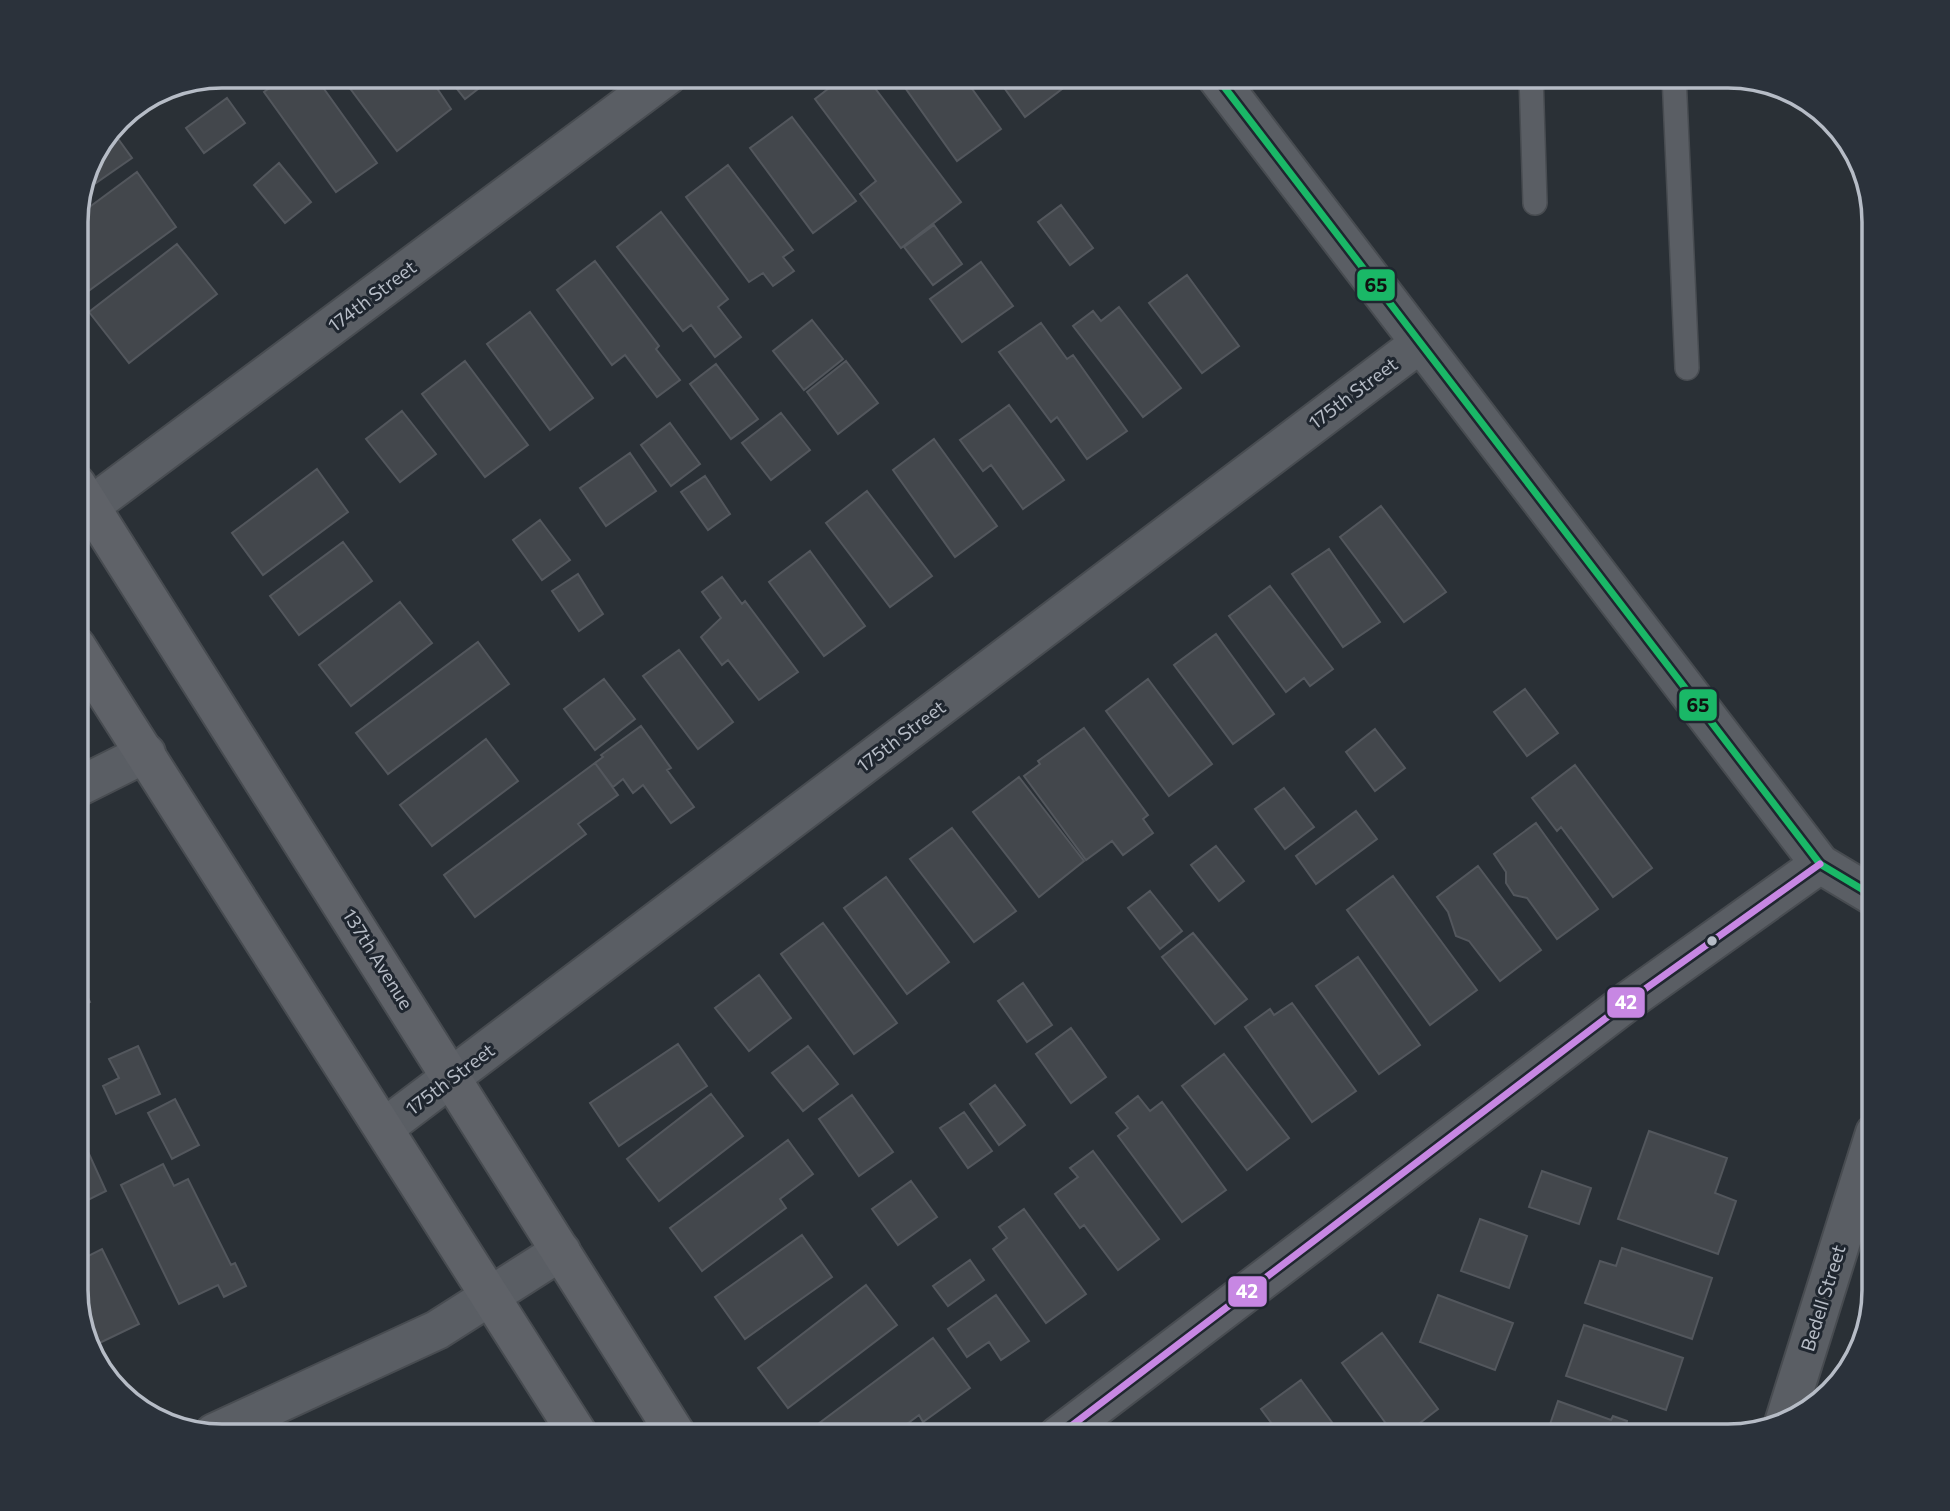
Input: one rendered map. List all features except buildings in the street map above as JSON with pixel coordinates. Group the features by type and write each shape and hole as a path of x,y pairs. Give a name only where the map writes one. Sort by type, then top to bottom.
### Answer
{"street":[{"name":"174th Street","path":"88,497 650,88"},
{"path":"1225,88 1820,864 1862,889"},
{"name":"175th Street","path":"384,1128 1419,344"},
{"name":"137th Avenue","path":"88,515 452,1076 669,1424"},
{"path":"88,664 571,1424"},
{"path":"88,782 146,753"},
{"path":"1074,1424 1631,999 1820,864"},
{"name":"Bedell Street","path":"1788,1410 1862,1174"},
{"path":"233,1424 437,1330 561,1251"}],"lane":[{"path":"1531,88 1535,203"},
{"path":"1675,88 1687,368"}],"transit line":[{"name":"65","path":"1225,88 1820,864 1862,889"},
{"name":"42","path":"1074,1424 1631,999 1820,864"}]}
